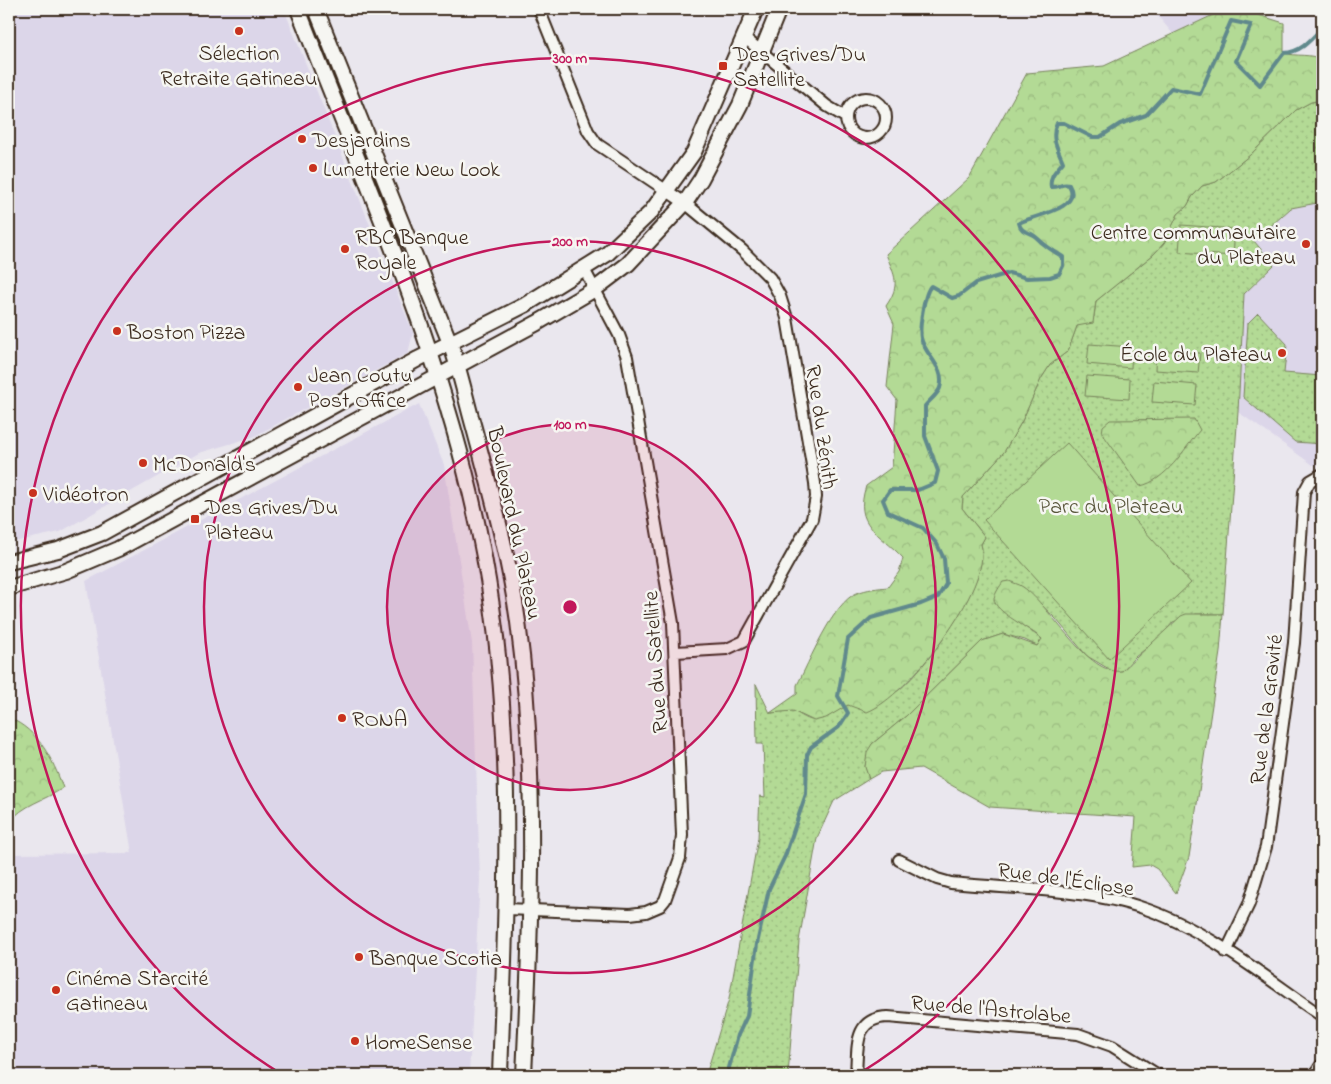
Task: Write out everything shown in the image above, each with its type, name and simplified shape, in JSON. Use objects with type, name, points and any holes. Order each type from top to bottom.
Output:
[{"type":"main road","name":"Boulevard du Plateau","points":[[298,9],[432,353],[478,528],[496,631],[502,684],[507,805],[506,909],[500,1075]]},
{"type":"main road","name":"Boulevard du Plateau","points":[[316,9],[404,222],[450,344],[500,526],[518,622],[528,750],[531,910],[524,1075]]},
{"type":"main road","points":[[9,562],[58,550],[102,533],[432,353],[537,298],[584,269],[623,240],[668,190],[694,152],[756,9]]},
{"type":"main road","points":[[9,588],[66,571],[118,549],[595,289],[643,250],[685,203],[719,148],[762,54],[779,9]]},
{"type":"main road","points":[[1317,1075],[1322,1067]]},
{"type":"street","name":"Rue du Zénith","points":[[539,9],[588,131],[597,144],[685,203],[742,250],[770,278],[780,296],[797,373],[816,497],[815,509],[807,528],[744,641],[727,649],[676,652]]},
{"type":"street","points":[[744,38],[827,106],[845,118],[849,130],[859,137],[866,138],[878,134],[882,130],[886,117],[881,105],[876,100],[862,98],[850,105],[845,118]]},
{"type":"street","name":"Rue du Satellite","points":[[506,909],[630,914],[653,910],[665,900],[680,858],[682,845],[676,652],[671,606],[627,358],[619,334],[584,269]]},
{"type":"street","name":"Rue de la Gravité","points":[[1226,952],[1249,904],[1266,847],[1294,643],[1304,492],[1313,477],[1322,474]]},
{"type":"street","name":"Rue de l'Éclipse","points":[[899,860],[937,879],[951,883],[1091,896],[1130,903],[1180,924],[1226,952],[1322,1016]]},
{"type":"street","name":"Rue de l'Astrolabe","points":[[856,1075],[861,1030],[872,1019],[888,1017],[1078,1034],[1112,1046],[1158,1075]]},
{"type":"shaded area","points":[[9,9],[284,9],[413,333],[408,353],[253,437],[199,453],[60,532],[9,543]]},
{"type":"shaded area","points":[[1152,9],[1226,9],[1173,34]]},
{"type":"shaded area","name":"École du Plateau","points":[[1322,202],[1322,465],[1313,465],[1238,412],[1244,294],[1273,265],[1253,241],[1291,208]]},
{"type":"shaded area","points":[[419,404],[444,465],[472,643],[480,880],[469,1075],[9,1075],[9,854],[132,853],[86,581]]},
{"type":"green space","points":[[1226,9],[1245,9],[1284,23],[1284,53],[1314,57],[1322,60],[1322,100],[1311,102],[1296,110],[1250,155],[1216,182],[1202,186],[1187,206],[1178,214],[1164,243],[1154,254],[1096,301],[1093,323],[1077,326],[1068,351],[1050,365],[1041,379],[1022,421],[1004,452],[963,497],[962,508],[985,537],[981,544],[981,563],[974,586],[961,612],[924,664],[884,702],[867,712],[848,705],[826,718],[814,721],[793,711],[770,713],[797,694],[797,685],[822,634],[839,608],[857,593],[888,587],[899,572],[903,558],[871,527],[866,520],[863,510],[866,486],[892,467],[897,400],[887,387],[894,324],[886,306],[894,292],[895,280],[886,254],[969,178],[1027,73],[1104,66]]},
{"type":"green space","name":"Parc du Plateau","points":[[1322,100],[1322,202],[1291,208],[1254,241],[1274,265],[1244,294],[1238,412],[1223,614],[1196,614],[1173,622],[1161,637],[1135,657],[1122,671],[1114,672],[1087,656],[1056,619],[1023,587],[1018,622],[1042,639],[1037,646],[1025,640],[1003,634],[982,641],[906,716],[872,744],[865,766],[869,779],[834,801],[817,838],[799,941],[788,1075],[706,1075],[729,999],[758,838],[760,796],[765,797],[763,744],[757,744],[756,684],[770,713],[793,711],[808,719],[817,720],[853,703],[894,693],[911,679],[925,663],[954,622],[967,600],[976,579],[981,560],[981,544],[985,537],[962,508],[963,497],[1004,452],[1022,421],[1041,379],[1050,365],[1068,351],[1077,326],[1094,317],[1096,301],[1154,254],[1164,243],[1178,214],[1187,206],[1202,186],[1216,182],[1250,155],[1296,110],[1311,102]]},
{"type":"green space","points":[[1181,225],[1235,229],[1233,256],[1179,252]]},
{"type":"green space","points":[[1258,313],[1287,344],[1284,373],[1322,376],[1322,444],[1295,442],[1243,397],[1248,323]]},
{"type":"green space","points":[[1089,344],[1132,347],[1131,368],[1087,364]]},
{"type":"green space","points":[[1156,350],[1200,353],[1198,373],[1155,370]]},
{"type":"green space","points":[[1087,376],[1130,379],[1129,399],[1085,396]]},
{"type":"green space","points":[[1154,381],[1197,385],[1195,405],[1152,402]]},
{"type":"green space","points":[[1194,419],[1200,430],[1181,455],[1158,478],[1140,486],[1102,433],[1103,426],[1110,420]]},
{"type":"green space","points":[[1067,443],[1191,583],[1109,659],[984,520]]},
{"type":"green space","points":[[1009,581],[1021,586],[1034,596],[1083,652],[1096,663],[1109,670],[1122,671],[1181,616],[1186,614],[1223,614],[1220,652],[1189,857],[1176,893],[1157,869],[1150,865],[1132,867],[1136,817],[990,807],[921,768],[881,772],[869,779],[865,767],[867,752],[872,744],[906,716],[982,641],[1003,634],[1037,646],[1042,639],[1007,615],[996,604],[995,594],[1003,582]]},
{"type":"green space","points":[[9,718],[28,730],[43,747],[63,788],[27,807],[9,823]]},
{"type":"waterway","points":[[727,1075],[738,1035],[747,1016],[757,944],[769,889],[785,856],[806,794],[807,755],[811,747],[839,727],[848,713],[838,696],[848,639],[871,618],[921,604],[938,597],[946,584],[944,559],[937,544],[923,528],[888,512],[883,500],[890,490],[918,490],[935,483],[938,471],[925,436],[925,406],[939,390],[941,381],[938,368],[926,350],[921,338],[923,311],[928,290],[931,286],[952,298],[959,296],[976,283],[1009,273],[1027,278],[1050,277],[1059,274],[1063,266],[1063,257],[1035,236],[1024,231],[1019,223],[1054,211],[1063,206],[1072,194],[1069,185],[1051,187],[1052,176],[1063,162],[1054,134],[1057,123],[1064,123],[1092,137],[1100,137],[1120,124],[1146,115],[1171,88],[1200,94],[1231,21],[1251,25],[1236,61],[1260,85],[1284,53],[1300,48],[1320,30]]},
{"type":"place","name":"Sélection Retraite Gatineau","points":[[239,31]]},
{"type":"place","name":"Des Grives/Du Satellite","points":[[723,66]]},
{"type":"place","name":"Desjardins","points":[[302,139]]},
{"type":"place","name":"Lunetterie New Look","points":[[313,168]]},
{"type":"place","name":"Centre communautaire du Plateau","points":[[1306,244]]},
{"type":"place","name":"RBC Banque Royale","points":[[345,249]]},
{"type":"place","name":"Boston Pizza","points":[[117,331]]},
{"type":"place","name":"École du Plateau","points":[[1282,353]]},
{"type":"place","name":"Jean Coutu Post Office","points":[[298,387]]},
{"type":"place","name":"McDonald's","points":[[143,463]]},
{"type":"place","name":"Vidéotron","points":[[33,493]]},
{"type":"place","name":"Des Grives/Du Plateau","points":[[195,519]]},
{"type":"place","name":"RONA","points":[[342,718]]},
{"type":"place","name":"Banque Scotia","points":[[359,957]]},
{"type":"place","name":"Cinéma Starcité Gatineau","points":[[56,990]]},
{"type":"place","name":"HomeSense","points":[[355,1041]]}]
